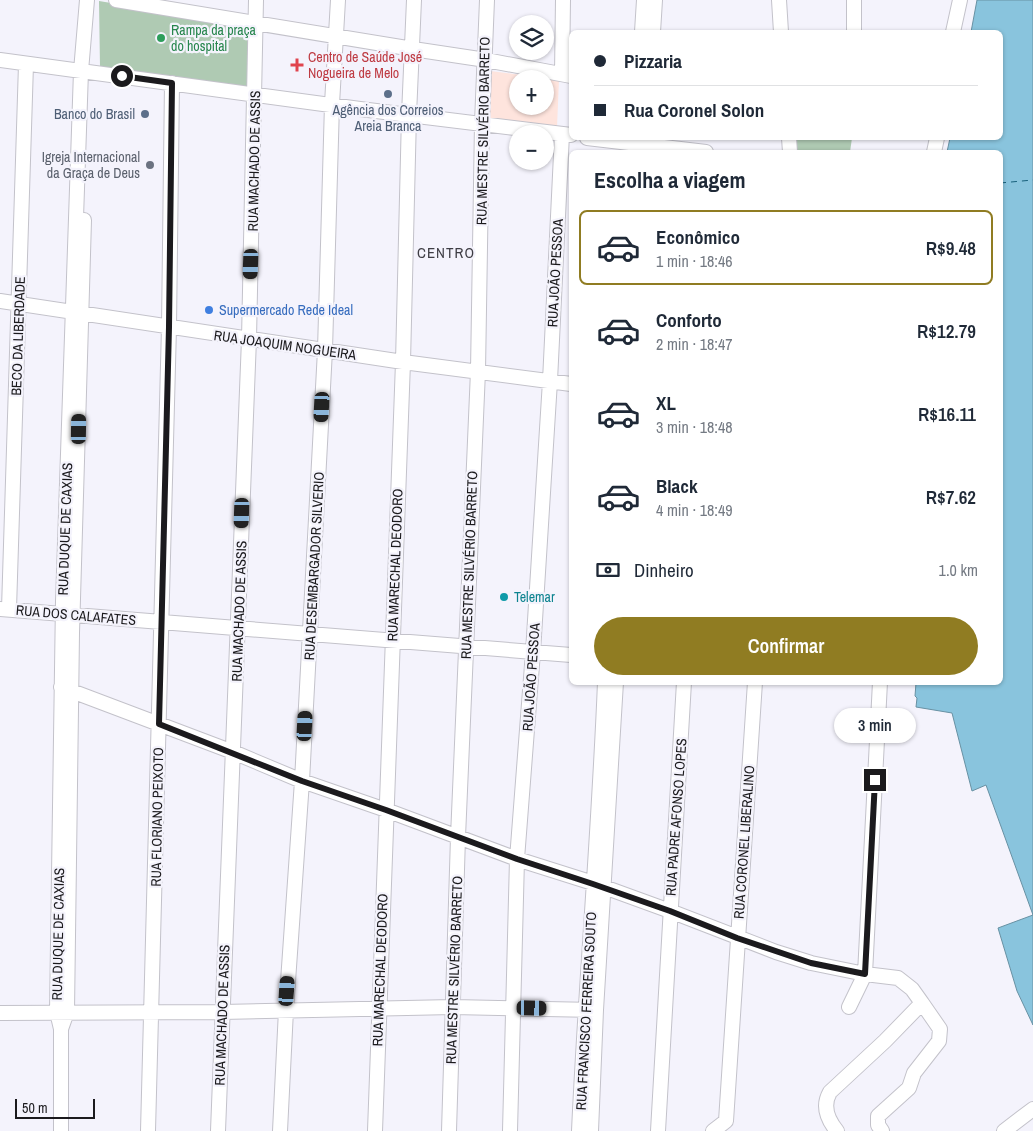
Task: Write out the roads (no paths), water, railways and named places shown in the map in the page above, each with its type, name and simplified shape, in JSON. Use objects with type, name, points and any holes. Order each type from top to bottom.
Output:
[{"type":"street","name":"RUA DUQUE DE CAXIAS","points":[[61,1131],[66,689],[84,71],[88,0]]},
{"type":"street","points":[[116,0],[181,5],[256,23],[486,60],[566,75],[563,0]]},
{"type":"street","name":"RUA MACHADO DE ASSIS","points":[[218,1131],[249,339],[256,0]]},
{"type":"street","name":"RUA DESEMBARGADOR SILVERIO","points":[[280,1131],[286,1010],[302,781],[325,350],[332,104],[338,0]]},
{"type":"street","name":"RUA MARECHAL DEODORO","points":[[375,1131],[414,0]]},
{"type":"street","name":"RUA MESTRE SILVÉRIO BARRETO","points":[[449,1131],[458,837],[478,371],[482,123],[487,0]]},
{"type":"street","points":[[779,0],[781,30]]},
{"type":"street","points":[[854,0],[854,30]]},
{"type":"street","points":[[954,30],[960,0]]},
{"type":"street","points":[[643,30],[649,6]]},
{"type":"street","points":[[649,6],[653,30]]},
{"type":"street","points":[[0,60],[566,135]]},
{"type":"street","name":"BECO DA LIBERDADE","points":[[5,609],[19,304],[26,64]]},
{"type":"street","name":"RUA FLORIANO PEIXOTO","points":[[148,1131],[169,327],[172,83]]},
{"type":"street","name":"RUA JOÃO PESSOA","points":[[510,1131],[517,859],[534,652],[566,135]]},
{"type":"street","points":[[596,140],[637,149],[669,150]]},
{"type":"street","name":"RUA JOAQUIM NOGUEIRA","points":[[0,301],[403,362],[569,384]]},
{"type":"street","name":"RUA DOS CALAFATES","points":[[5,609],[466,648],[569,655]]},
{"type":"street","name":"RUA FRANCISCO FERREIRA SOUTO","points":[[605,685],[608,735]]},
{"type":"street","name":"RUA FRANCISCO FERREIRA SOUTO","points":[[579,1131],[590,1010],[608,735],[616,685]]},
{"type":"street","name":"RUA PADRE AFONSO LOPES","points":[[658,1131],[684,685]]},
{"type":"street","name":"RUA CORONEL LIBERALINO","points":[[713,1131],[726,1121],[754,685]]},
{"type":"street","points":[[849,1006],[865,974],[880,685]]},
{"type":"street","points":[[66,689],[233,752],[302,781],[517,859],[670,911],[737,938],[811,963],[865,974],[898,978],[912,989],[940,1029],[939,1041],[914,1073],[909,1088],[878,1116],[878,1126],[882,1131]]},
{"type":"street","points":[[837,1131],[831,1123],[825,1105],[830,1092],[885,1041],[922,1003]]},
{"type":"street","points":[[0,1013],[222,1012],[379,1008],[590,1010]]},
{"type":"street","name":"RUA FRANCISCO FERREIRA SOUTO","points":[[590,1010],[591,1131]]},
{"type":"street","points":[[1004,1131],[1033,1109]]},
{"type":"water","points":[[977,0],[1033,0],[1033,915],[986,785],[972,791],[952,713],[916,707],[917,698],[915,696],[916,685],[1003,685],[1003,150],[947,150],[950,140],[1003,140],[1003,30],[971,30]]},
{"type":"water","points":[[1033,915],[1033,1025],[1017,991],[998,928]]},
{"type":"place","name":"Rampa da praça do hospital","points":[[161,38]]},
{"type":"place","name":"Centro de Saúde José Nogueira de Melo","points":[[297,65]]},
{"type":"place","name":"Agência dos Correios Areia Branca","points":[[388,94]]},
{"type":"place","name":"Banco do Brasil","points":[[145,114]]},
{"type":"place","name":"Igreja Internacional da Graça de Deus","points":[[150,165]]},
{"type":"place","name":"Supermercado Rede Ideal","points":[[209,310]]},
{"type":"place","name":"Telemar","points":[[504,597]]},
{"type":"district","name":"CENTRO","points":[[446,252]]}]
